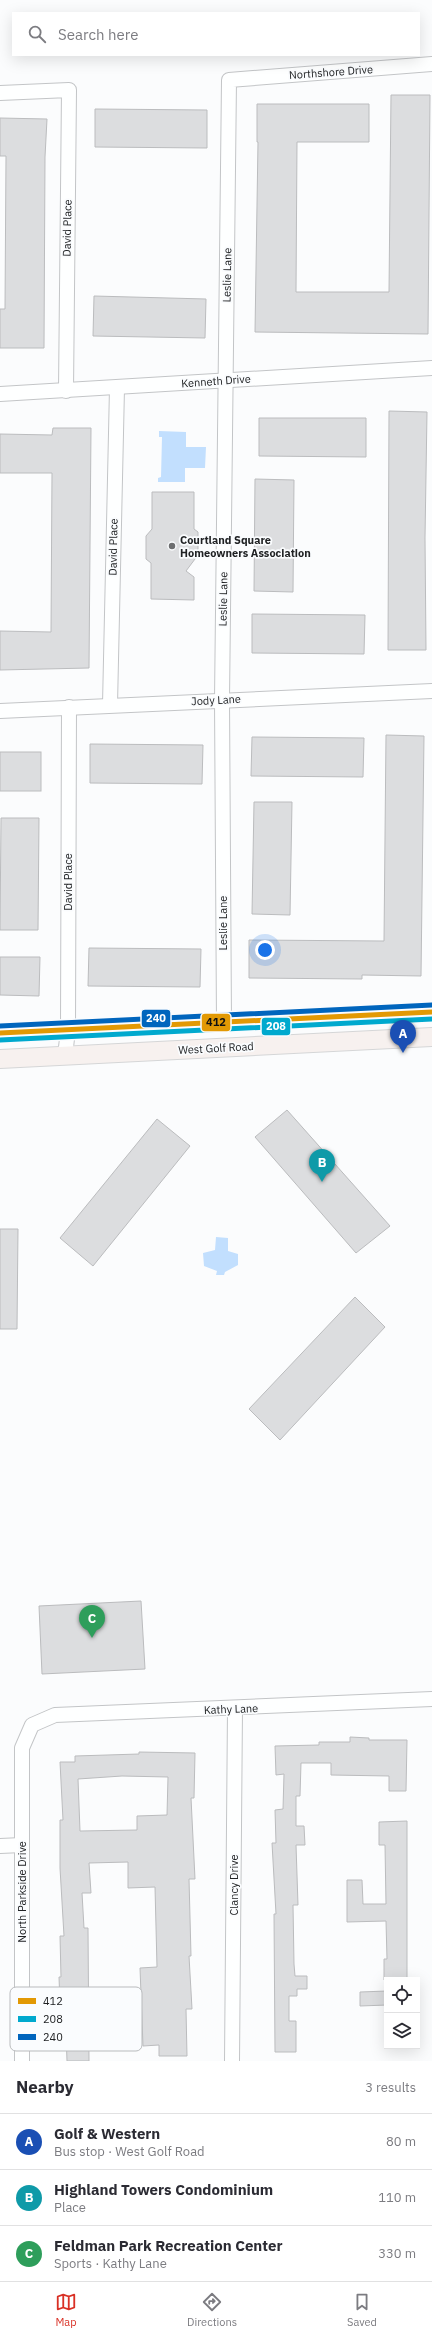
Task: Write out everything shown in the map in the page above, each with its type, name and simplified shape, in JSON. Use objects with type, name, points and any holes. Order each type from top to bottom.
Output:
[{"type":"main road","points":[[0,1033],[432,1012]]},
{"type":"main road","name":"West Golf Road","points":[[0,1058],[432,1037]]},
{"type":"street","name":"Northshore Drive","points":[[229,80],[432,64]]},
{"type":"street","name":"Leslie Lane","points":[[224,1022],[222,700],[229,80]]},
{"type":"street","name":"David Place","points":[[0,93],[69,90],[66,390]]},
{"type":"street","name":"Kenneth Drive","points":[[0,394],[432,368]]},
{"type":"street","name":"David Place","points":[[110,706],[117,388]]},
{"type":"street","name":"Jody Lane","points":[[0,711],[432,691]]},
{"type":"street","name":"David Place","points":[[65,1056],[68,1030],[69,707]]},
{"type":"street","name":"Kathy Lane","points":[[32,1724],[55,1715],[432,1699]]},
{"type":"street","name":"Clancy Drive","points":[[232,2061],[235,1708]]},
{"type":"street","name":"North Parkside Drive","points":[[22,1987],[22,1748],[32,1724]]},
{"type":"street","points":[[0,1846],[22,1845]]},
{"type":"water","points":[[159,431],[186,432],[186,447],[206,447],[205,468],[185,468],[185,482],[158,482],[158,478],[161,477],[162,437],[159,437]]},
{"type":"water","points":[[216,1237],[228,1238],[228,1251],[238,1254],[238,1265],[225,1272],[224,1275],[216,1275],[217,1271],[204,1266],[203,1253],[215,1250]]},
{"type":"building","points":[[391,95],[430,95],[428,334],[255,332],[258,142],[257,104],[369,104],[369,142],[297,142],[296,292],[389,292]]},
{"type":"building","points":[[95,109],[207,110],[207,148],[95,147]]},
{"type":"building","points":[[0,118],[47,119],[45,157],[44,348],[0,348],[0,309],[5,309],[6,156],[0,156]]},
{"type":"building","points":[[94,296],[206,299],[205,338],[93,336]]},
{"type":"building","points":[[389,411],[427,412],[425,538],[426,650],[388,650]]},
{"type":"building","points":[[259,418],[366,418],[366,457],[259,456]]},
{"type":"building","points":[[53,428],[91,428],[89,668],[0,670],[0,631],[51,632],[52,473],[0,473],[0,434],[52,435]]},
{"type":"building","points":[[255,479],[294,480],[293,592],[254,591]]},
{"type":"building","name":"Courtland Square Homeowners Association","points":[[152,492],[194,492],[194,529],[198,532],[198,555],[186,571],[194,577],[194,600],[151,599],[151,563],[146,559],[146,536],[152,529]]},
{"type":"building","points":[[252,614],[365,615],[364,654],[252,653]]},
{"type":"building","points":[[386,735],[424,736],[421,976],[362,975],[362,979],[249,978],[249,940],[384,941]]},
{"type":"building","points":[[252,737],[364,738],[363,777],[251,776]]},
{"type":"building","points":[[90,744],[203,745],[202,784],[90,783]]},
{"type":"building","points":[[0,752],[41,752],[41,791],[0,791]]},
{"type":"building","points":[[254,802],[292,802],[290,915],[252,914]]},
{"type":"building","points":[[1,818],[39,818],[38,930],[0,930]]},
{"type":"building","points":[[89,948],[201,949],[200,987],[88,986]]},
{"type":"building","points":[[0,957],[40,957],[39,996],[0,995]]},
{"type":"building","points":[[287,1110],[390,1226],[356,1253],[255,1137]]},
{"type":"building","points":[[157,1119],[190,1146],[93,1266],[60,1238]]},
{"type":"building","points":[[0,1229],[18,1229],[17,1329],[0,1329]]},
{"type":"building","points":[[355,1297],[385,1327],[280,1440],[249,1409]]},
{"type":"building","points":[[141,1601],[145,1669],[42,1674],[39,1606]]},
{"type":"building","points":[[350,1737],[369,1738],[369,1740],[407,1740],[406,1791],[389,1791],[389,1776],[331,1775],[331,1763],[301,1763],[300,1796],[296,1796],[296,1826],[304,1826],[305,1845],[296,1845],[298,1905],[293,1905],[294,1964],[295,1976],[307,1976],[307,1989],[297,1989],[297,1996],[289,1996],[289,2021],[296,2021],[296,2052],[275,2052],[274,1914],[276,1914],[272,1843],[276,1843],[275,1810],[283,1809],[284,1774],[276,1775],[275,1746],[319,1745],[319,1742],[350,1742]]},
{"type":"building","points":[[139,1752],[195,1753],[194,1798],[191,1798],[195,1879],[189,1879],[191,1956],[189,1956],[192,2009],[186,2009],[187,2056],[159,2056],[159,2045],[143,2046],[142,1987],[141,1987],[140,1968],[157,1967],[155,1887],[128,1888],[128,1862],[89,1863],[91,1893],[82,1893],[84,1928],[88,1928],[88,1987],[59,1987],[59,1977],[61,1977],[60,1936],[64,1936],[60,1868],[60,1820],[63,1820],[60,1762],[75,1762],[75,1756],[139,1754]],"holes":[[[122,1776],[168,1777],[167,1815],[137,1816],[137,1830],[80,1831],[78,1779]]]},
{"type":"building","points":[[407,1821],[407,1977],[384,1977],[384,1959],[387,1959],[386,1921],[347,1922],[347,1880],[362,1880],[363,1904],[386,1904],[385,1845],[379,1845],[379,1822]]},
{"type":"building","points":[[384,1991],[384,2005],[360,2006],[360,1992]]},
{"type":"building","points":[[67,2051],[89,2051],[89,2061],[67,2061]]},
{"type":"transit line","name":"240","points":[[0,1026],[432,1005]]},
{"type":"transit line","name":"412","points":[[0,1033],[432,1012]]},
{"type":"transit line","name":"208","points":[[0,1040],[432,1019]]},
{"type":"place","name":"Courtland Square Homeowners Association","points":[[172,546]]},
{"type":"place","name":"Golf & Western","points":[[403,1053]]},
{"type":"place","name":"Highland Towers Condominium","points":[[322,1182]]},
{"type":"place","name":"Feldman Park Recreation Center","points":[[92,1638]]}]
